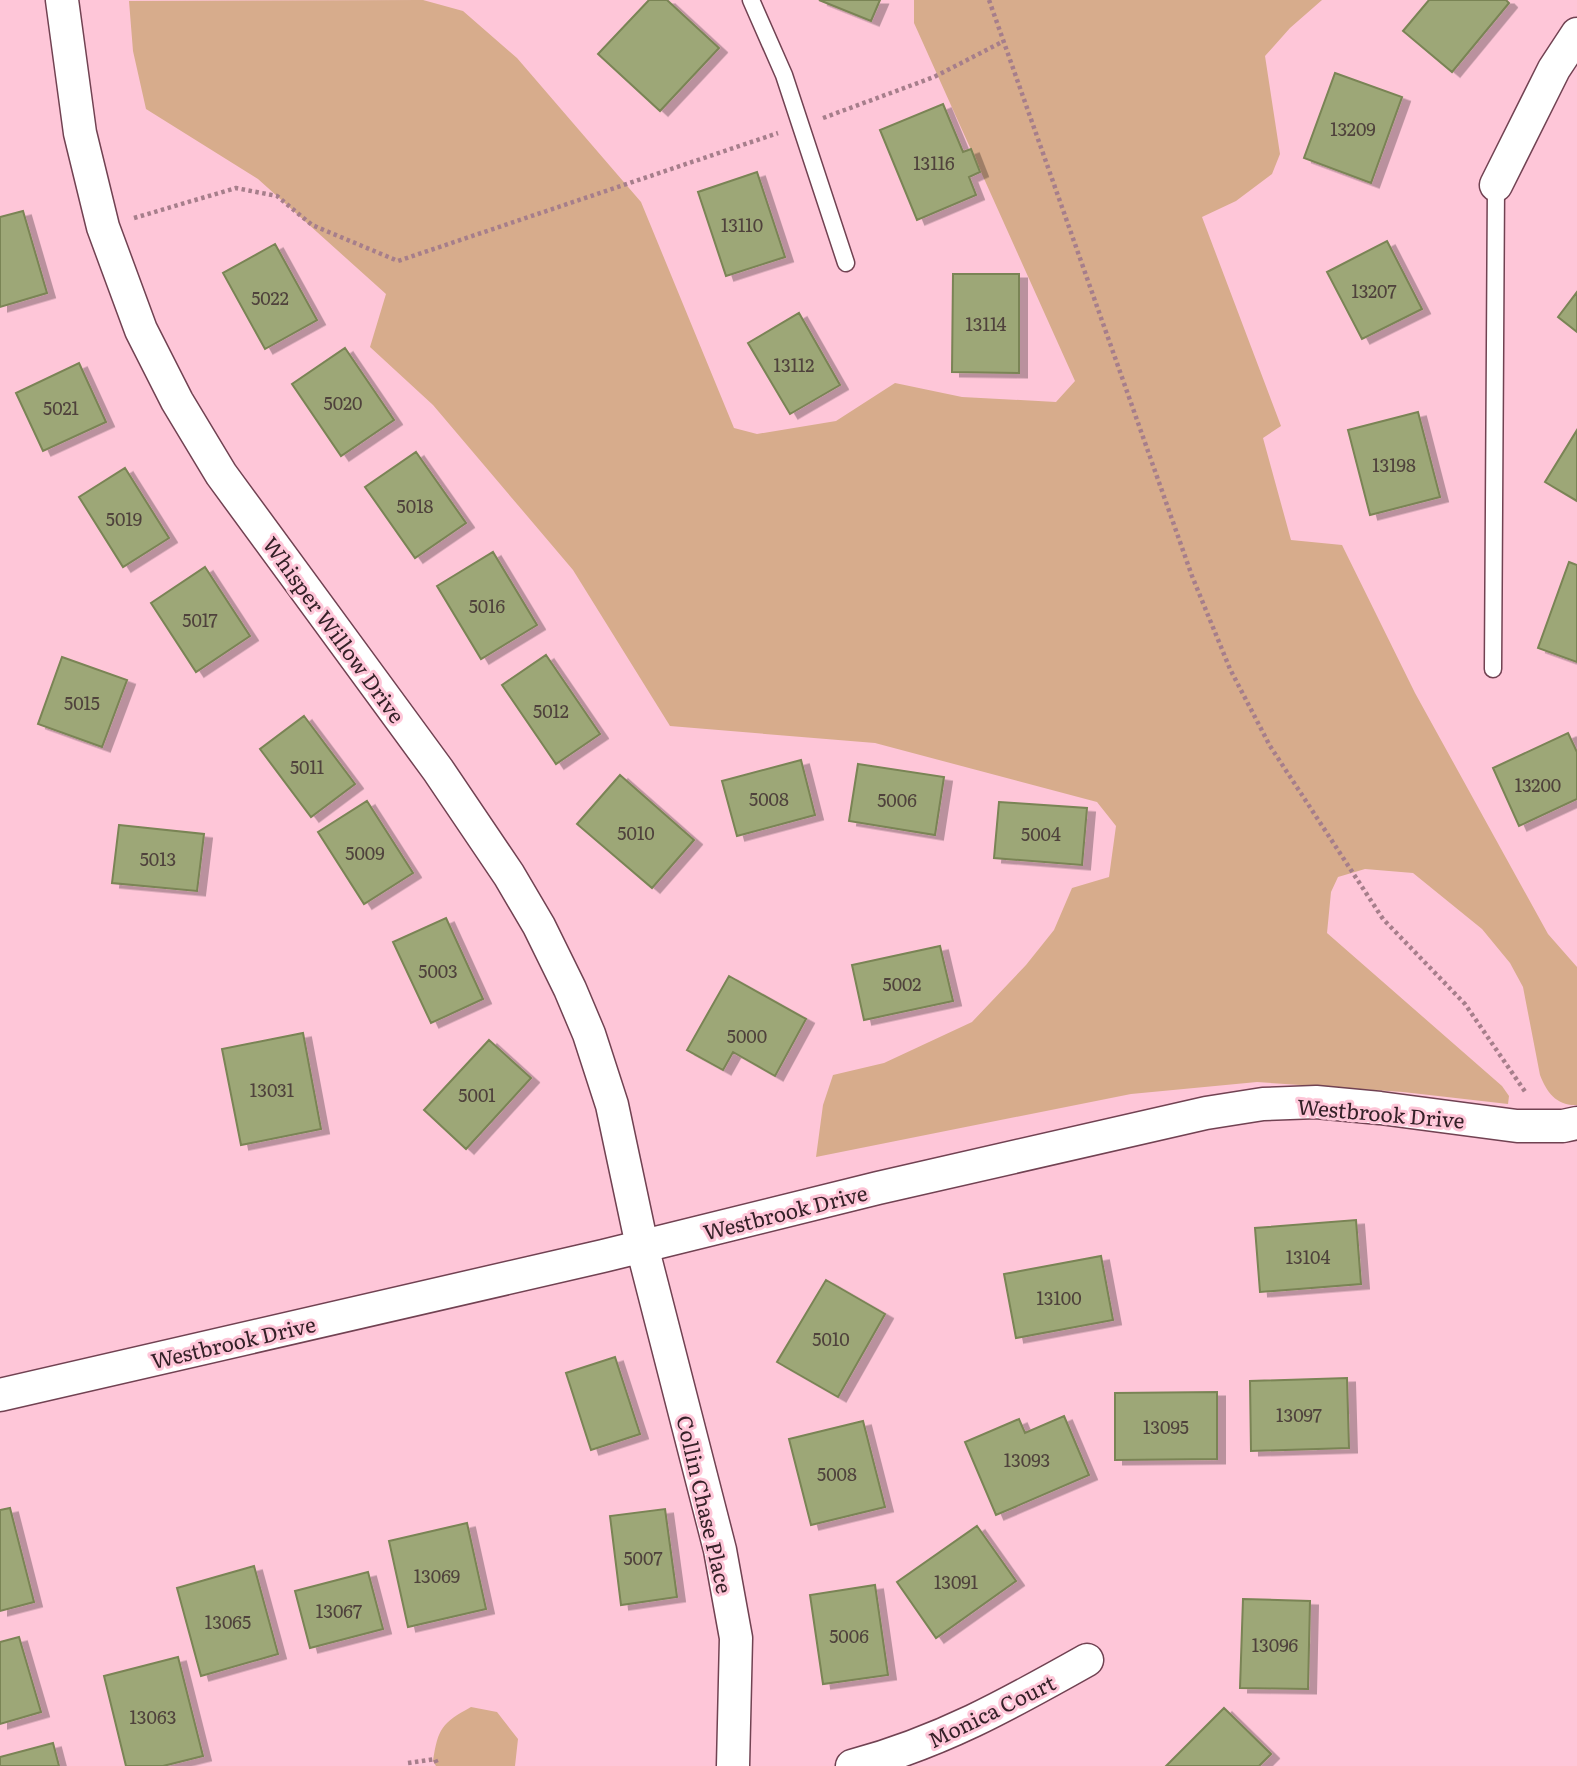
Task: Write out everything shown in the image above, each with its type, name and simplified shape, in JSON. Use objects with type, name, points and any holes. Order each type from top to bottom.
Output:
[{"type":"street","name":"Whisper Willow Drive","points":[[62,0],[80,133],[103,228],[141,330],[177,401],[221,474],[438,769],[509,875],[539,926],[589,1034],[612,1105],[642,1246]]},
{"type":"street","points":[[1496,185],[1553,69],[1577,34]]},
{"type":"street","name":"Westbrook Drive","points":[[0,1395],[1206,1113],[1262,1104],[1316,1102],[1517,1126],[1570,1124]]},
{"type":"street","name":"Collin Chase Place","points":[[642,1246],[720,1550],[736,1638],[733,1766]]},
{"type":"street","name":"Monica Court","points":[[852,1766],[944,1736],[995,1712],[1087,1660]]},
{"type":"lane","points":[[751,0],[784,75],[846,263]]},
{"type":"lane","points":[[1493,669],[1496,185]]},
{"type":"path","points":[[989,0],[1192,576],[1230,669],[1270,746],[1383,919],[1465,1004],[1532,1101],[1570,1124]]},
{"type":"path","points":[[103,228],[236,188],[277,196],[313,225],[398,261],[801,125],[934,77],[1002,42]]},
{"type":"path","points":[[408,1763],[435,1759],[438,1766]]},
{"type":"shaded area","points":[[423,0],[463,11],[517,58],[641,202],[734,428],[757,434],[836,421],[895,383],[962,397],[1056,402],[1075,381],[914,23],[914,0],[1322,0],[1290,28],[1265,56],[1280,154],[1272,174],[1236,201],[1202,217],[1281,426],[1263,438],[1291,540],[1342,545],[1415,693],[1548,934],[1577,967],[1577,1105],[1558,1101],[1546,1087],[1540,1075],[1523,987],[1510,963],[1482,929],[1413,873],[1365,869],[1338,877],[1331,892],[1327,933],[1502,1086],[1509,1096],[1508,1104],[1403,1092],[1257,1082],[1131,1094],[816,1157],[823,1105],[833,1075],[884,1063],[972,1022],[1026,965],[1054,930],[1072,888],[1109,877],[1116,826],[1097,802],[875,743],[670,726],[573,570],[433,405],[370,347],[386,294],[258,179],[146,109],[133,51],[129,1]]},
{"type":"shaded area","points":[[471,1707],[497,1712],[518,1739],[515,1766],[436,1766],[433,1761],[435,1750],[443,1728]]},
{"type":"building","points":[[649,0],[667,0],[719,48],[660,111],[598,54]]},
{"type":"building","points":[[819,0],[880,0],[871,21]]},
{"type":"building","points":[[1429,0],[1506,0],[1509,3],[1452,72],[1403,31]]},
{"type":"building","points":[[1335,73],[1402,97],[1371,183],[1304,158]]},
{"type":"building","points":[[943,104],[963,152],[971,149],[980,172],[969,177],[976,195],[917,220],[880,130]]},
{"type":"building","points":[[757,172],[785,257],[726,276],[698,192]]},
{"type":"building","points":[[23,211],[47,293],[0,307],[0,217]]},
{"type":"building","points":[[1387,241],[1422,309],[1362,339],[1327,272]]},
{"type":"building","points":[[275,244],[317,320],[265,349],[223,273]]},
{"type":"building","points":[[953,274],[1019,274],[1019,373],[952,372]]},
{"type":"building","points":[[1577,292],[1577,332],[1558,317]]},
{"type":"building","points":[[799,313],[840,385],[790,414],[748,343]]},
{"type":"building","points":[[345,348],[394,420],[341,456],[292,384]]},
{"type":"building","points":[[79,363],[106,422],[43,451],[16,393]]},
{"type":"building","points":[[1418,412],[1440,497],[1370,515],[1348,430]]},
{"type":"building","points":[[1577,430],[1577,501],[1545,482]]},
{"type":"building","points":[[416,452],[466,523],[415,558],[365,487]]},
{"type":"building","points":[[125,468],[169,538],[123,567],[79,497]]},
{"type":"building","points":[[493,552],[537,625],[481,659],[437,586]]},
{"type":"building","points":[[1569,562],[1577,565],[1577,662],[1538,648]]},
{"type":"building","points":[[205,567],[250,636],[196,672],[151,603]]},
{"type":"building","points":[[546,655],[600,734],[556,764],[502,685]]},
{"type":"building","points":[[62,657],[127,680],[102,747],[38,724]]},
{"type":"building","points":[[304,716],[355,784],[311,817],[260,749]]},
{"type":"building","points":[[1568,733],[1577,752],[1577,799],[1519,826],[1493,768]]},
{"type":"building","points":[[801,760],[815,815],[737,836],[722,781]]},
{"type":"building","points":[[858,764],[944,777],[935,835],[849,821]]},
{"type":"building","points":[[620,775],[694,840],[652,888],[577,824]]},
{"type":"building","points":[[367,801],[413,873],[364,904],[318,832]]},
{"type":"building","points":[[999,802],[1087,808],[1082,865],[994,858]]},
{"type":"building","points":[[119,825],[204,834],[197,891],[112,883]]},
{"type":"building","points":[[446,918],[483,999],[431,1023],[393,942]]},
{"type":"building","points":[[940,946],[953,1001],[864,1020],[852,965]]},
{"type":"building","points":[[729,976],[806,1019],[775,1076],[733,1052],[723,1070],[687,1050]]},
{"type":"building","points":[[303,1033],[321,1129],[241,1145],[222,1049]]},
{"type":"building","points":[[489,1040],[531,1078],[466,1149],[424,1110]]},
{"type":"building","points":[[1356,1220],[1361,1284],[1260,1292],[1255,1228]]},
{"type":"building","points":[[1101,1256],[1113,1320],[1016,1338],[1004,1274]]},
{"type":"building","points":[[826,1280],[885,1314],[838,1397],[777,1362]]},
{"type":"building","points":[[615,1357],[640,1434],[591,1450],[566,1373]]},
{"type":"building","points":[[1347,1378],[1349,1448],[1251,1451],[1250,1381]]},
{"type":"building","points":[[1217,1392],[1217,1459],[1115,1460],[1115,1393]]},
{"type":"building","points":[[1064,1416],[1089,1475],[996,1515],[965,1442],[1019,1419],[1025,1433]]},
{"type":"building","points":[[863,1421],[885,1507],[811,1525],[789,1439]]},
{"type":"building","points":[[10,1508],[34,1602],[0,1611],[0,1510]]},
{"type":"building","points":[[665,1509],[677,1597],[621,1605],[610,1516]]},
{"type":"building","points":[[467,1523],[486,1609],[408,1627],[389,1541]]},
{"type":"building","points":[[977,1526],[1016,1581],[936,1638],[897,1582]]},
{"type":"building","points":[[254,1566],[278,1654],[201,1676],[177,1588]]},
{"type":"building","points":[[368,1572],[383,1629],[310,1648],[295,1591]]},
{"type":"building","points":[[875,1585],[888,1675],[823,1684],[810,1595]]},
{"type":"building","points":[[1243,1599],[1310,1601],[1308,1689],[1240,1688]]},
{"type":"building","points":[[19,1637],[41,1712],[0,1724],[0,1642]]},
{"type":"building","points":[[178,1657],[203,1756],[163,1766],[126,1766],[104,1676]]},
{"type":"building","points":[[1224,1708],[1271,1754],[1259,1766],[1166,1766]]},
{"type":"building","points":[[53,1743],[59,1766],[0,1766],[0,1757]]}]
